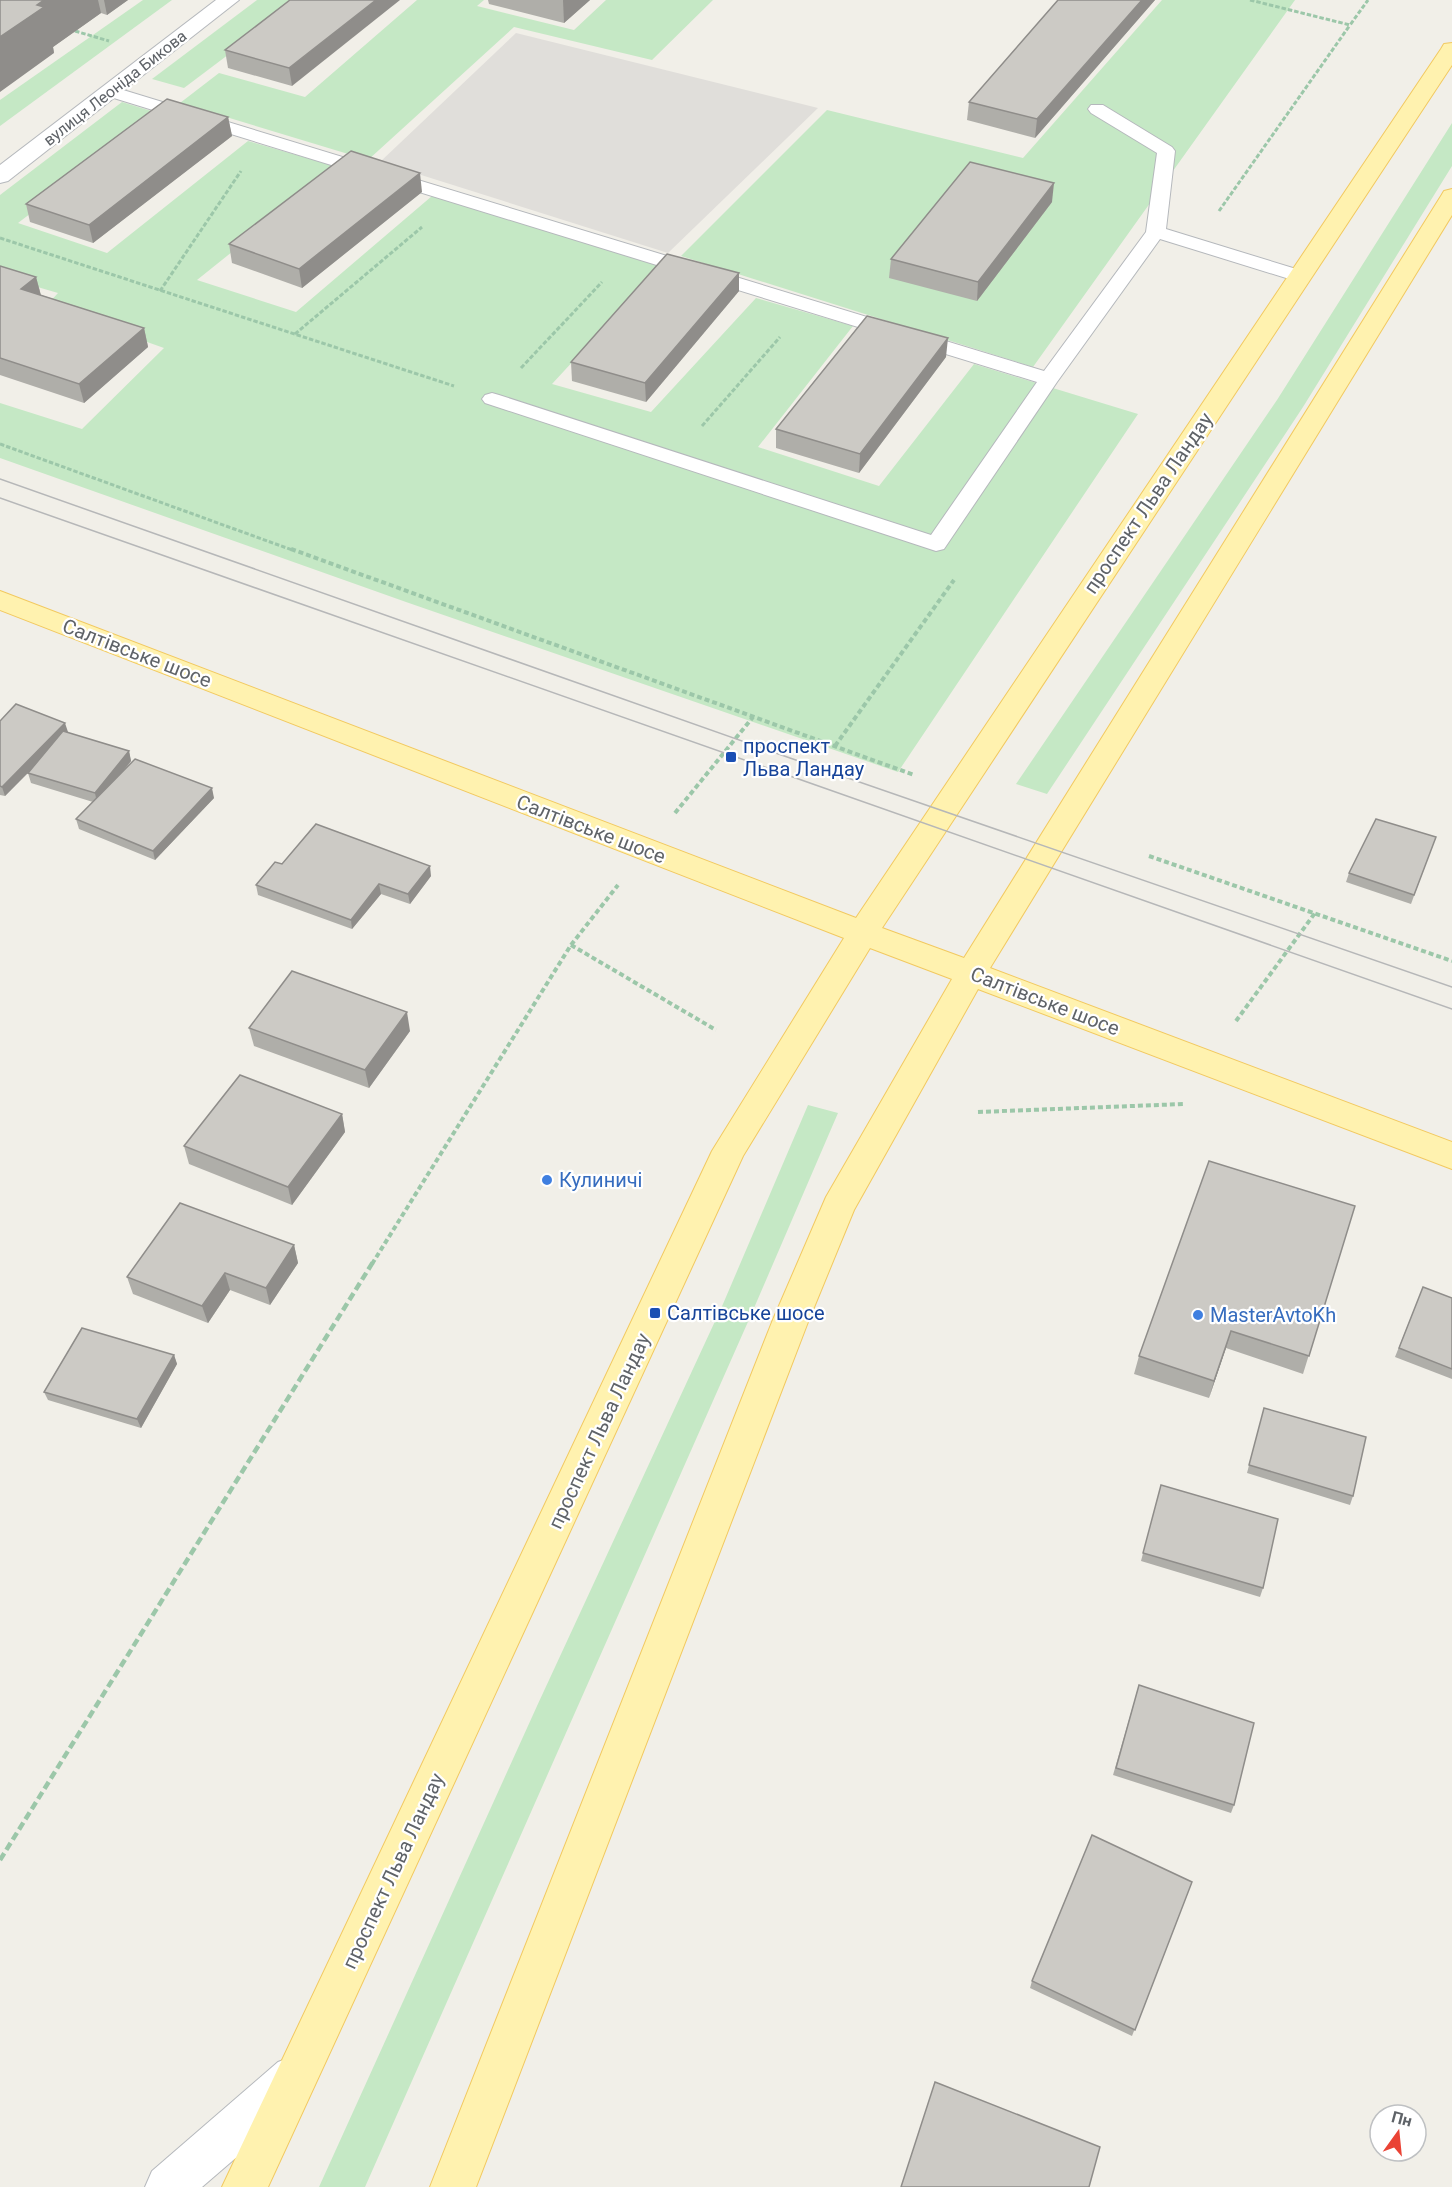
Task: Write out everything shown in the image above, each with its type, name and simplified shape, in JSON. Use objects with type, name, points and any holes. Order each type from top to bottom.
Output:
[{"type":"main road","name":"проспект Льва Ландау","points":[[245,2187],[729,1151],[863,932],[1452,49]]},
{"type":"main road","points":[[453,2187],[790,1322],[838,1207],[971,973],[1450,203]]},
{"type":"main road","name":"Салтівське шосе","points":[[0,600],[645,850],[1452,1156]]},
{"type":"street","name":"вулиця Леоніда Бикова","points":[[0,176],[230,0]]},
{"type":"street","points":[[168,2187],[297,2076]]},
{"type":"lane","points":[[110,91],[1049,378]]},
{"type":"lane","points":[[492,399],[936,544],[1049,378],[1156,232],[1166,151],[1096,109]]},
{"type":"lane","points":[[1156,232],[1299,276]]},
{"type":"path","points":[[1250,0],[1350,25],[1368,0]]},
{"type":"path","points":[[160,291],[264,138]]},
{"type":"path","points":[[295,334],[457,197]]},
{"type":"path","points":[[0,238],[492,399],[632,251]]},
{"type":"path","points":[[674,458],[808,305]]},
{"type":"path","points":[[0,444],[921,777]]},
{"type":"path","points":[[675,813],[753,717]]},
{"type":"path","points":[[1149,856],[1452,961]]},
{"type":"path","points":[[0,1860],[572,945],[620,882]]},
{"type":"path","points":[[1236,1021],[1315,913]]},
{"type":"path","points":[[572,945],[716,1030]]},
{"type":"path","points":[[978,1112],[1186,1104]]},
{"type":"shaded area","points":[[516,33],[818,108],[668,253],[380,162]]},
{"type":"green space","points":[[143,0],[172,0],[0,126],[0,100]]},
{"type":"green space","points":[[257,0],[301,0],[184,88],[152,79]]},
{"type":"green space","points":[[417,0],[484,0],[477,6],[574,30],[606,0],[713,0],[652,60],[514,27],[368,160],[180,103],[219,73],[305,97]]},
{"type":"green space","points":[[1162,0],[1295,0],[1033,367],[681,256],[827,110],[1023,158]]},
{"type":"green space","points":[[122,102],[161,114],[18,223],[107,253],[248,141],[338,167],[197,280],[296,312],[432,196],[661,266],[552,384],[651,412],[756,298],[853,326],[758,447],[879,486],[974,364],[1138,414],[898,772],[406,602],[0,458],[0,403],[82,429],[164,348],[46,306],[58,293],[0,276],[0,195]]},
{"type":"green space","points":[[1452,123],[1452,166],[1303,407],[1047,794],[1016,784],[1277,400]]},
{"type":"green space","points":[[808,1105],[838,1113],[365,2187],[319,2187],[537,1706],[723,1304]]},
{"type":"building","points":[[0,0],[44,0],[37,5],[44,7],[0,37]]},
{"type":"building","points":[[290,0],[376,0],[289,68],[225,50]]},
{"type":"building","points":[[1058,0],[1142,0],[1037,119],[969,102]]},
{"type":"building","points":[[167,99],[228,117],[89,225],[26,204]]},
{"type":"building","points":[[351,151],[420,173],[299,269],[229,244]]},
{"type":"building","points":[[970,162],[1054,183],[978,282],[891,259]]},
{"type":"building","points":[[667,254],[739,273],[645,383],[571,362]]},
{"type":"building","points":[[0,266],[36,277],[21,289],[144,328],[79,384],[0,358]]},
{"type":"building","points":[[867,316],[948,338],[860,454],[776,429]]},
{"type":"building","points":[[16,704],[65,723],[2,787],[0,786],[0,721]]},
{"type":"building","points":[[63,731],[129,751],[95,793],[28,773]]},
{"type":"building","points":[[135,759],[212,788],[153,851],[76,819]]},
{"type":"building","points":[[1376,819],[1436,837],[1414,895],[1349,873]]},
{"type":"building","points":[[316,824],[430,866],[408,894],[379,884],[351,920],[256,885],[275,862],[282,864]]},
{"type":"building","points":[[292,971],[407,1012],[365,1070],[249,1028]]},
{"type":"building","points":[[240,1075],[342,1114],[288,1187],[184,1146]]},
{"type":"building","points":[[1209,1161],[1355,1206],[1309,1356],[1231,1331],[1214,1381],[1139,1356]]},
{"type":"building","points":[[180,1203],[294,1245],[266,1288],[225,1273],[202,1306],[127,1277]]},
{"type":"building","points":[[1423,1287],[1452,1298],[1452,1369],[1399,1348]]},
{"type":"building","points":[[82,1328],[174,1355],[137,1419],[44,1392]]},
{"type":"building","points":[[1264,1408],[1366,1437],[1353,1496],[1249,1465]]},
{"type":"building","points":[[1161,1485],[1278,1519],[1263,1588],[1143,1553]]},
{"type":"building","points":[[1139,1685],[1254,1723],[1234,1805],[1116,1768]]},
{"type":"building","points":[[1092,1835],[1192,1882],[1135,2030],[1032,1981]]},
{"type":"building","points":[[935,2082],[1100,2147],[1089,2187],[901,2187]]},
{"type":"tram line","points":[[0,479],[790,758],[1452,987]]},
{"type":"tram line","points":[[0,498],[1452,1009]]},
{"type":"place","name":"проспект Льва Ландау","points":[[731,757]]},
{"type":"place","name":"Кулиничі","points":[[547,1180]]},
{"type":"place","name":"Салтівське шосе","points":[[655,1313]]},
{"type":"place","name":"MasterAvtoKh","points":[[1198,1315]]}]
